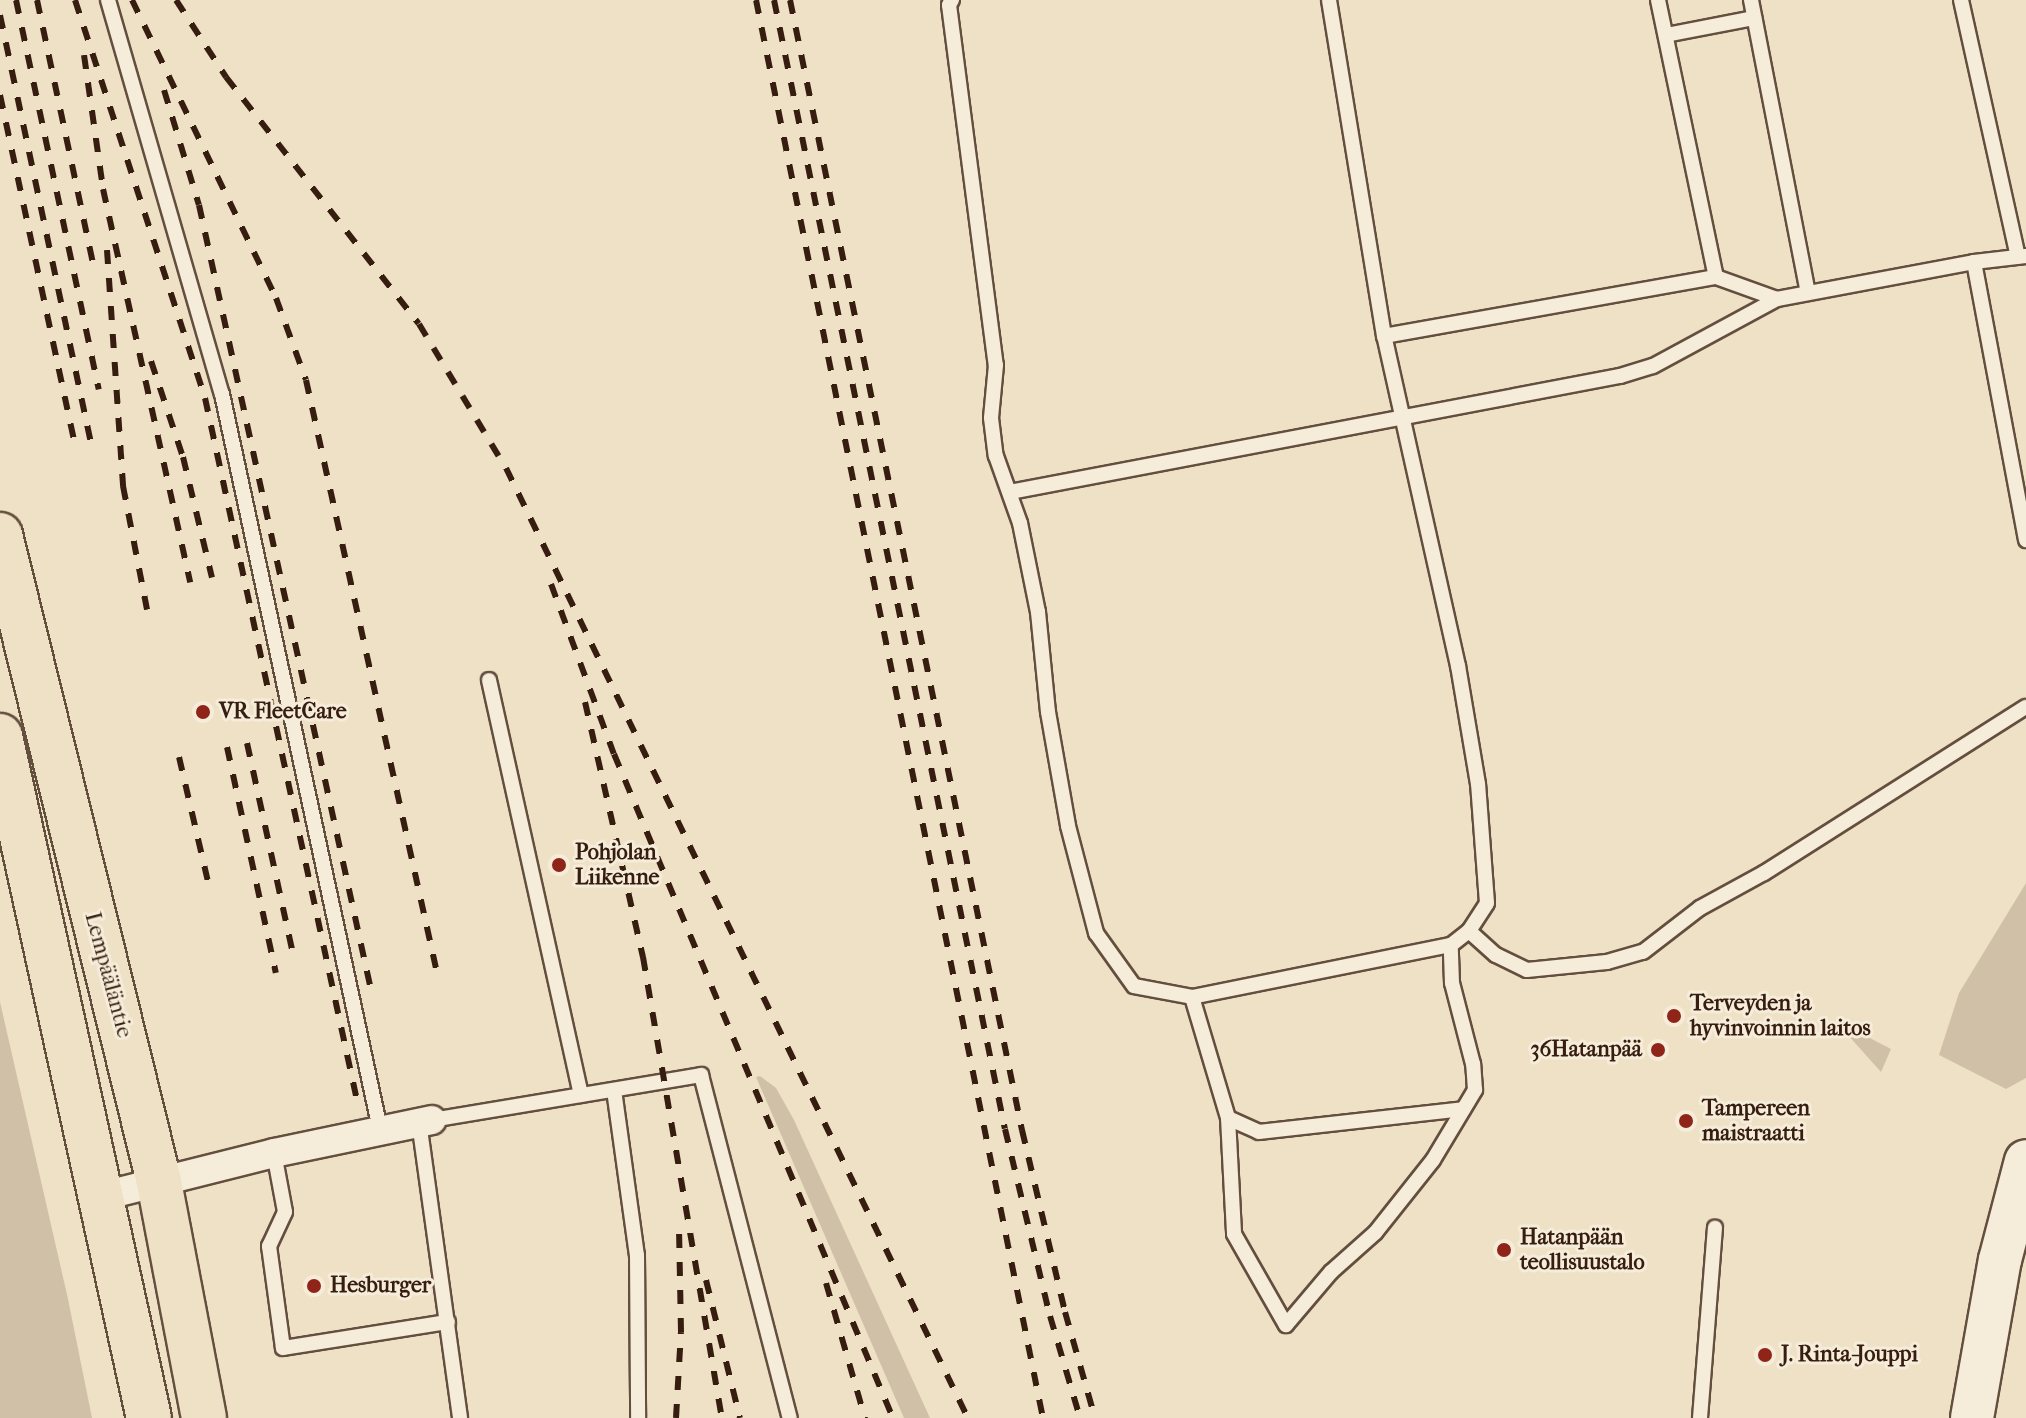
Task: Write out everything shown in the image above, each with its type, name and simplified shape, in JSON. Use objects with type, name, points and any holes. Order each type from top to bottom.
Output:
[{"type":"highway","name":"Lempääläntie","points":[[0,535],[159,1182],[204,1418]]},
{"type":"highway","points":[[0,736],[8,787],[103,1196],[149,1418]]},
{"type":"highway","points":[[8,787],[11,873],[28,978],[130,1418]]},
{"type":"main road","points":[[1972,1418],[2000,1260],[2026,1161]]},
{"type":"street","points":[[103,1196],[274,1153],[425,1121]]},
{"type":"lane","points":[[108,0],[222,394],[380,1129]]},
{"type":"lane","points":[[952,0],[949,5],[950,21],[996,365],[991,418],[996,456],[1020,523],[1038,612],[1048,712],[1068,826],[1096,933],[1134,986],[1192,997],[1451,945],[1469,931],[1487,903],[1478,784],[1458,666],[1405,417],[1384,336],[1329,0]]},
{"type":"lane","points":[[1658,0],[1716,277]]},
{"type":"lane","points":[[1751,0],[1808,293]]},
{"type":"lane","points":[[1010,492],[1620,376],[1653,366],[1777,299],[2022,256],[1961,0]]},
{"type":"lane","points":[[1666,35],[1754,18]]},
{"type":"lane","points":[[1974,262],[2025,532]]},
{"type":"lane","points":[[1384,336],[1716,277],[1777,299]]},
{"type":"lane","points":[[489,680],[581,1095]]},
{"type":"lane","points":[[1469,931],[1496,955],[1527,970],[1607,962],[1643,952],[1700,908],[1777,865],[2026,707]]},
{"type":"lane","points":[[1192,997],[1228,1118],[1234,1234],[1286,1325],[1331,1272],[1375,1233],[1433,1160],[1475,1090],[1473,1064],[1452,983],[1451,945]]},
{"type":"lane","points":[[460,1418],[425,1121],[701,1075],[790,1418]]},
{"type":"lane","points":[[614,1090],[637,1255],[638,1418]]},
{"type":"lane","points":[[1228,1118],[1259,1132],[1463,1109]]},
{"type":"lane","points":[[274,1153],[285,1212],[269,1246],[283,1348],[448,1322]]},
{"type":"lane","points":[[1700,1418],[1715,1228]]},
{"type":"shaded area","points":[[2026,883],[2026,1078],[2006,1089],[1939,1055],[1959,993]]},
{"type":"shaded area","points":[[0,1002],[68,1299],[92,1418],[0,1418]]},
{"type":"shaded area","points":[[1847,1034],[1862,1034],[1891,1049],[1881,1072]]},
{"type":"shaded area","points":[[760,1076],[776,1088],[794,1120],[930,1418],[904,1418],[756,1077]]},
{"type":"railway","points":[[16,0],[99,389]]},
{"type":"railway","points":[[37,0],[95,272]]},
{"type":"railway","points":[[75,0],[205,398],[358,1105]]},
{"type":"railway","points":[[132,0],[276,298],[306,380],[437,973]]},
{"type":"railway","points":[[176,0],[226,77],[419,324],[506,468],[968,1418]]},
{"type":"railway","points":[[756,0],[1043,1418]]},
{"type":"railway","points":[[774,0],[1005,1129],[1050,1316],[1080,1418]]},
{"type":"railway","points":[[790,0],[1022,1130],[1065,1312],[1095,1418]]},
{"type":"railway","points":[[0,15],[92,447]]},
{"type":"railway","points":[[84,55],[103,189],[190,583]]},
{"type":"railway","points":[[164,90],[199,205],[371,990]]},
{"type":"railway","points":[[0,95],[76,450]]},
{"type":"railway","points":[[107,250],[123,486],[147,610]]},
{"type":"railway","points":[[151,361],[183,457],[212,578]]},
{"type":"railway","points":[[551,584],[614,754],[893,1418]]},
{"type":"railway","points":[[585,702],[643,957],[722,1418]]},
{"type":"railway","points":[[247,743],[292,949]]},
{"type":"railway","points":[[227,747],[276,973]]},
{"type":"railway","points":[[179,757],[209,886]]},
{"type":"railway","points":[[676,1418],[681,1332],[679,1232]]},
{"type":"railway","points":[[706,1280],[740,1418]]},
{"type":"railway","points":[[826,1283],[865,1418]]},
{"type":"place","name":"VR FleetCare","points":[[203,712]]},
{"type":"place","name":"Pohjolan Liikenne","points":[[559,865]]},
{"type":"place","name":"Terveyden ja hyvinvoinnin laitos","points":[[1674,1016]]},
{"type":"place","name":"36Hatanpää","points":[[1658,1050]]},
{"type":"place","name":"Tampereen maistraatti","points":[[1686,1121]]},
{"type":"place","name":"Hatanpään teollisuustalo","points":[[1504,1250]]},
{"type":"place","name":"Hesburger","points":[[314,1286]]},
{"type":"place","name":"J. Rinta-Jouppi","points":[[1765,1355]]}]
